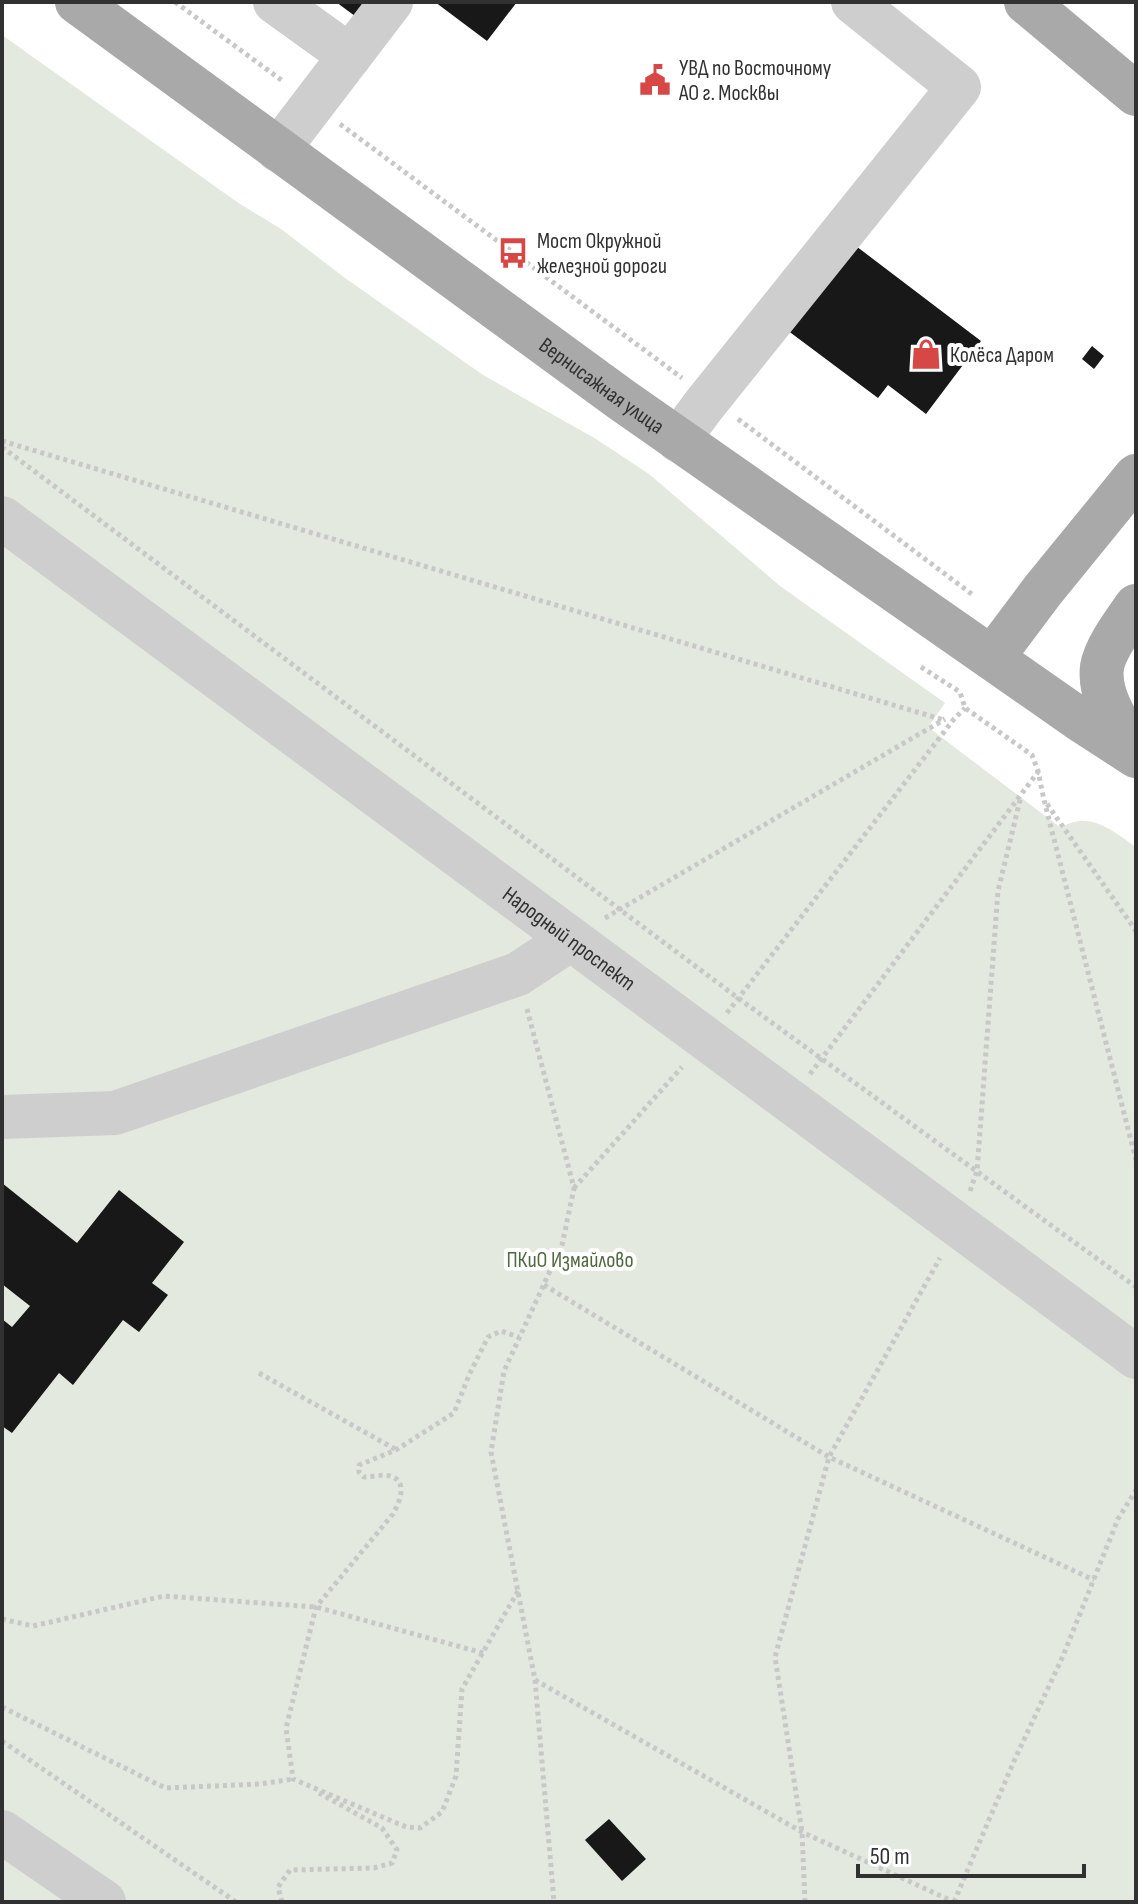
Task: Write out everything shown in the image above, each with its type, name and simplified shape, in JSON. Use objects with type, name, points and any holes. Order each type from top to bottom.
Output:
[{"type":"main road","name":"Вернисажная улица","points":[[77,2],[678,440],[1136,755]]},
{"type":"main road","points":[[1026,2],[1136,94]]},
{"type":"main road","points":[[992,658],[1136,476]]},
{"type":"main road","points":[[1136,606],[1113,640],[1102,665],[1103,687],[1114,716],[1136,755]]},
{"type":"street","points":[[275,2],[350,56]]},
{"type":"street","points":[[278,150],[391,2]]},
{"type":"street","points":[[678,440],[959,87],[853,2]]},
{"type":"street","name":"Народный проспект","points":[[2,518],[1136,1357]]},
{"type":"street","points":[[2,1117],[115,1113],[518,974],[571,939]]},
{"type":"street","points":[[2,1832],[104,1902]]},
{"type":"path","points":[[175,2],[973,595]]},
{"type":"path","points":[[2,444],[944,720],[954,719]]},
{"type":"path","points":[[2,444],[738,998],[1136,1287]]},
{"type":"path","points":[[921,667],[960,692],[965,708],[1032,755],[1136,1160]]},
{"type":"path","points":[[574,1188],[707,1039],[965,708]]},
{"type":"path","points":[[571,939],[944,720]]},
{"type":"path","points":[[790,1101],[1038,771]]},
{"type":"path","points":[[805,1902],[802,1832],[775,1657],[829,1457],[959,1225],[977,1171],[998,891],[1021,796]]},
{"type":"path","points":[[1044,800],[1136,931]]},
{"type":"path","points":[[518,974],[574,1188],[562,1245],[504,1371],[491,1452],[535,1680],[554,1902]]},
{"type":"path","points":[[544,1285],[829,1457],[1094,1580]]},
{"type":"path","points":[[293,1779],[286,1728],[316,1607],[393,1514],[402,1493],[394,1477],[364,1477],[359,1472],[359,1465],[396,1450],[454,1413],[488,1337],[501,1331],[519,1337]]},
{"type":"path","points":[[259,1373],[396,1450]]},
{"type":"path","points":[[535,1680],[802,1832],[954,1902],[1063,1656],[1118,1519],[1136,1490]]},
{"type":"path","points":[[2,1707],[165,1788],[260,1784],[293,1779],[406,1827],[420,1828],[442,1812],[456,1776],[462,1689],[518,1591]]},
{"type":"path","points":[[2,1619],[33,1626],[164,1596],[316,1607],[483,1653]]},
{"type":"path","points":[[2,1741],[236,1902]]},
{"type":"path","points":[[282,1902],[278,1887],[290,1870],[374,1868],[392,1863],[397,1850],[382,1828],[293,1779]]},
{"type":"green space","name":"ПКиО Измайлово","points":[[2,35],[237,202],[281,229],[483,375],[596,439],[649,474],[780,586],[945,703],[928,727],[1061,828],[1071,823],[1091,821],[1136,847],[1136,1902],[2,1902]]},
{"type":"building","points":[[336,2],[379,2],[363,22]]},
{"type":"building","points":[[435,2],[517,2],[487,41]]},
{"type":"building","points":[[852,243],[981,341],[926,414],[888,385],[878,398],[787,330]]},
{"type":"building","points":[[1092,346],[1104,356],[1094,369],[1082,359]]},
{"type":"building","points":[[2,1183],[77,1243],[119,1190],[184,1242],[152,1283],[168,1295],[139,1332],[123,1320],[73,1385],[59,1373],[12,1433],[2,1426],[2,1319],[12,1327],[30,1306],[2,1284]]},
{"type":"building","points":[[609,1819],[646,1859],[622,1881],[585,1840]]},
{"type":"place","name":"УВД по Восточному АО г. Москвы","points":[[655,80]]},
{"type":"place","name":"Мост Окружной железной дороги","points":[[513,253]]},
{"type":"place","name":"Колёса Даром","points":[[926,354]]}]
